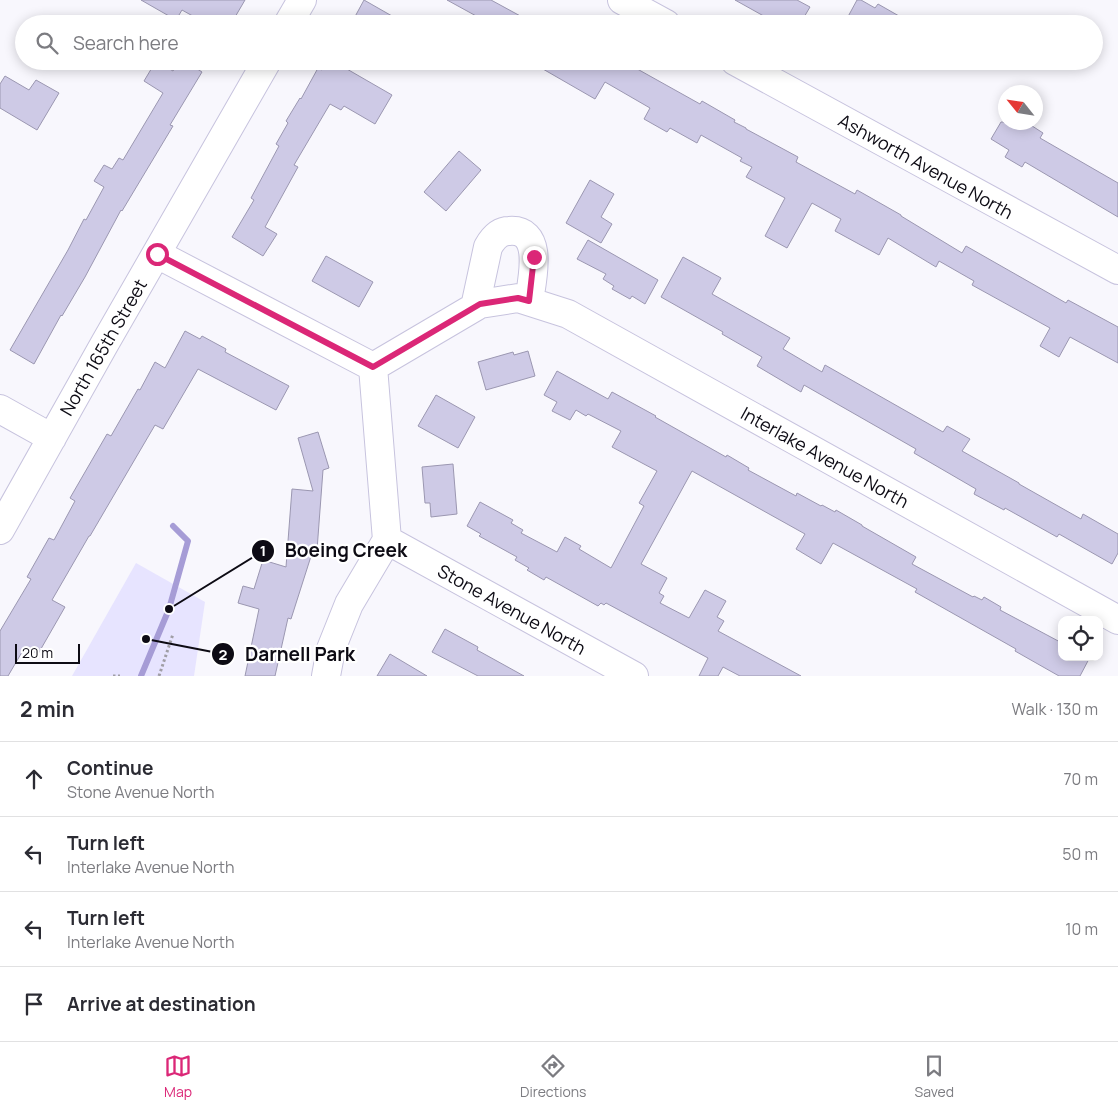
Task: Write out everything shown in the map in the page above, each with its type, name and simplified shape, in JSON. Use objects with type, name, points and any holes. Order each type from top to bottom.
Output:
[{"type":"street","points":[[293,15],[302,0]]},
{"type":"street","points":[[622,0],[650,15]]},
{"type":"street","name":"North 165th Street","points":[[0,530],[261,70]]},
{"type":"street","name":"Ashworth Avenue North","points":[[751,70],[1118,270]]},
{"type":"street","points":[[475,307],[488,247],[497,235],[511,230],[526,236],[534,249],[529,301]]},
{"type":"street","points":[[157,254],[373,367],[387,540],[349,604],[331,649],[326,676]]},
{"type":"street","name":"Interlake Avenue North","points":[[373,367],[480,304],[518,298],[568,314],[1118,620]]},
{"type":"street","points":[[0,409],[52,438]]},
{"type":"street","name":"Stone Avenue North","points":[[387,540],[634,676]]},
{"type":"path","points":[[159,676],[173,634]]},
{"type":"path","points":[[113,676],[120,676]]},
{"type":"shaded area","points":[[136,563],[205,602],[194,676],[72,676]]},
{"type":"building","points":[[141,0],[245,0],[236,15],[191,15],[182,10],[179,15],[167,15]]},
{"type":"building","points":[[364,0],[390,15],[356,15]]},
{"type":"building","points":[[447,0],[491,0],[518,15],[474,15]]},
{"type":"building","points":[[735,0],[797,0],[810,7],[805,15],[762,15]]},
{"type":"building","points":[[857,0],[861,0],[875,8],[878,4],[897,15],[849,15]]},
{"type":"building","points":[[151,70],[199,70],[202,72],[170,125],[173,126],[121,210],[85,277],[34,364],[10,350],[104,187],[94,181],[104,165],[112,169],[119,158],[123,160],[163,93],[144,81]]},
{"type":"building","points":[[317,70],[349,70],[392,95],[375,124],[344,106],[341,110],[330,104],[294,165],[298,167],[265,227],[277,234],[263,256],[232,237],[254,200],[251,198],[279,146],[276,144],[288,123],[286,121]]},
{"type":"building","points":[[545,70],[639,70],[700,104],[702,101],[735,120],[734,122],[746,129],[798,157],[796,162],[855,194],[857,190],[962,253],[966,246],[1066,303],[1068,300],[1118,327],[1118,363],[1070,337],[1059,357],[1040,346],[1050,328],[972,285],[974,281],[939,261],[936,267],[888,238],[879,255],[835,231],[841,219],[812,203],[787,248],[765,236],[785,198],[746,177],[752,167],[740,161],[742,158],[701,135],[697,143],[670,128],[667,132],[644,119],[650,108],[605,82],[595,99]]},
{"type":"building","points":[[5,76],[29,90],[36,80],[59,93],[37,130],[0,108],[0,84]]},
{"type":"building","points":[[998,127],[998,130],[1038,130],[1043,133],[1040,138],[1118,183],[1118,217],[1025,162],[1022,167],[1005,157],[1009,150],[991,139]]},
{"type":"building","points":[[459,151],[481,170],[446,211],[424,192]]},
{"type":"building","points":[[590,180],[614,194],[601,217],[612,224],[601,243],[566,223]]},
{"type":"building","points":[[588,240],[658,280],[645,304],[632,296],[630,299],[612,289],[614,286],[603,279],[606,274],[577,259]]},
{"type":"building","points":[[326,256],[373,282],[359,307],[312,281]]},
{"type":"building","points":[[683,257],[721,278],[712,294],[790,338],[783,349],[822,372],[825,365],[943,432],[947,426],[970,439],[962,451],[1081,519],[1083,514],[1118,534],[1118,553],[1112,564],[1059,534],[1057,537],[1005,508],[1004,510],[974,494],[976,489],[914,453],[916,449],[804,385],[801,392],[757,366],[762,357],[722,334],[723,332],[661,297]]},
{"type":"building","points":[[185,331],[200,339],[202,336],[226,349],[225,352],[289,386],[276,410],[198,369],[163,429],[155,425],[52,600],[65,607],[38,654],[25,647],[8,676],[0,676],[0,631],[31,579],[27,577],[49,538],[54,540],[75,501],[70,498],[107,434],[111,436],[155,362],[165,368]]},
{"type":"building","points":[[528,351],[535,376],[486,390],[478,362],[513,352],[514,355]]},
{"type":"building","points":[[557,371],[608,399],[612,392],[726,457],[727,455],[749,468],[748,470],[796,496],[797,493],[821,506],[835,512],[836,510],[916,557],[912,564],[973,597],[982,600],[984,597],[1001,607],[1000,610],[1058,641],[1058,661],[1088,661],[1080,676],[1059,676],[1015,651],[1016,649],[915,592],[917,589],[833,543],[821,564],[796,549],[805,534],[692,471],[641,564],[667,578],[659,593],[664,596],[660,603],[689,618],[705,590],[726,601],[717,617],[724,621],[718,631],[801,676],[740,676],[723,667],[718,676],[699,676],[708,658],[606,603],[604,605],[601,603],[598,606],[546,577],[544,580],[515,560],[517,557],[479,536],[481,534],[467,526],[480,502],[513,520],[511,523],[523,530],[521,533],[557,552],[565,537],[581,546],[579,549],[611,568],[644,506],[639,503],[657,471],[612,447],[621,431],[576,410],[570,420],[552,411],[557,402],[544,395]]},
{"type":"building","points":[[436,395],[475,417],[458,448],[418,426]]},
{"type":"building","points":[[318,432],[329,468],[323,470],[317,550],[313,550],[291,619],[288,618],[275,676],[245,676],[259,609],[238,603],[243,586],[254,589],[263,560],[286,567],[292,489],[313,491],[298,438]]},
{"type":"building","points":[[453,464],[457,514],[431,517],[430,503],[425,503],[422,467]]},
{"type":"building","points":[[445,629],[478,647],[477,650],[524,676],[478,676],[432,652]]},
{"type":"building","points":[[390,654],[427,676],[377,676]]},
{"type":"waterway","points":[[141,676],[169,609],[188,541],[173,526]]},
{"type":"place","name":"Boeing Creek","points":[[169,609]]},
{"type":"place","name":"Darnell Park","points":[[146,639]]},
{"type":"route","points":[[157,254],[373,367],[480,304],[518,298],[529,301],[534,257]]}]
